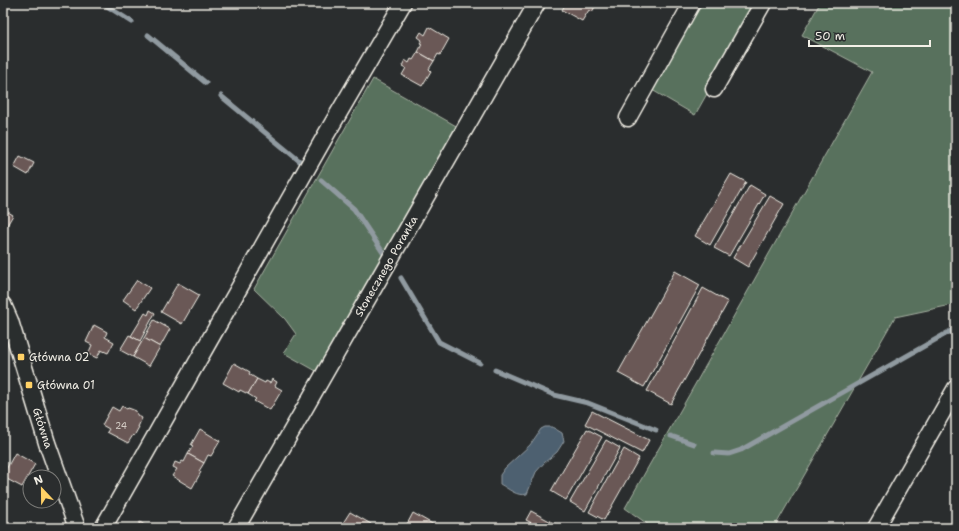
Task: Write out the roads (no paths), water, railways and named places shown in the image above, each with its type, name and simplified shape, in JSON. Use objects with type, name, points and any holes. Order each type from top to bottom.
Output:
[{"type":"street","points":[[103,528],[323,140],[403,3]]},
{"type":"street","name":"Słonecznego Poranka","points":[[236,528],[536,3]]},
{"type":"street","points":[[628,118],[692,3]]},
{"type":"street","points":[[714,89],[764,3]]},
{"type":"street","name":"Główna","points":[[3,305],[10,321],[47,444],[77,528]]},
{"type":"street","points":[[876,528],[956,388]]},
{"type":"water","points":[[545,427],[552,427],[562,433],[564,441],[557,452],[536,472],[527,494],[523,495],[516,493],[500,484],[500,475],[505,468],[530,445],[541,429]]},
{"type":"waterway","points":[[102,3],[132,22]]},
{"type":"waterway","points":[[148,35],[206,83]]},
{"type":"waterway","points":[[221,96],[302,163]]},
{"type":"waterway","points":[[321,180],[354,209],[384,254]]},
{"type":"waterway","points":[[401,278],[439,342],[480,363]]},
{"type":"waterway","points":[[714,453],[729,454],[741,450],[956,328]]},
{"type":"waterway","points":[[495,370],[554,395],[588,403],[656,430]]},
{"type":"waterway","points":[[671,436],[694,444]]},
{"type":"place","name":"Główna 02","points":[[21,357]]},
{"type":"place","name":"Główna 01","points":[[29,385]]}]
